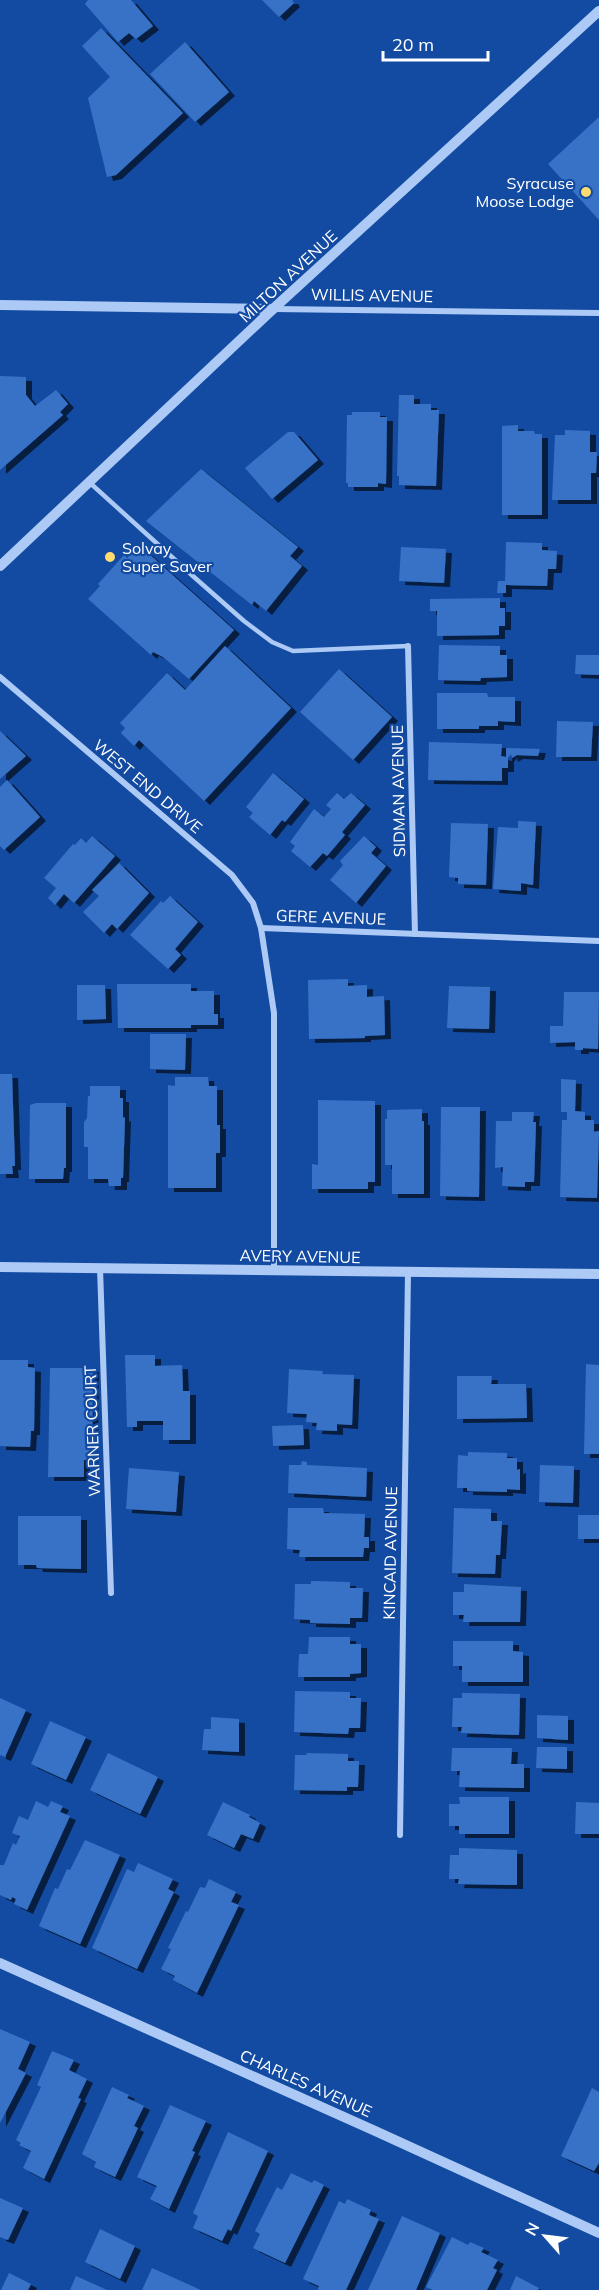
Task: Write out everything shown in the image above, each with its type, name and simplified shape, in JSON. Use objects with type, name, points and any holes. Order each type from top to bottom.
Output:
[{"type":"street","name":"MILTON AVENUE","points":[[0,566],[273,309],[599,11]]},
{"type":"street","name":"WILLIS AVENUE","points":[[0,305],[599,314]]},
{"type":"street","name":"SIDMAN AVENUE","points":[[408,646],[415,934]]},
{"type":"street","name":"WEST END DRIVE","points":[[0,677],[232,875],[253,903],[261,928]]},
{"type":"street","name":"GERE AVENUE","points":[[274,1270],[274,1013],[261,928],[599,941]]},
{"type":"street","name":"AVERY AVENUE","points":[[0,1267],[599,1274]]},
{"type":"street","name":"WARNER COURT","points":[[100,1268],[111,1593]]},
{"type":"street","name":"KINCAID AVENUE","points":[[400,1834],[408,1272]]},
{"type":"street","name":"CHARLES AVENUE","points":[[0,1963],[599,2233]]},
{"type":"lane","points":[[89,482],[244,621],[272,642],[293,651],[408,646]]},
{"type":"building","points":[[88,0],[131,0],[153,26],[136,39],[129,33],[118,42],[85,4]]},
{"type":"building","points":[[262,0],[292,0],[294,3],[279,17]]},
{"type":"building","points":[[101,28],[183,113],[116,175],[107,177],[88,98],[110,77],[82,46]]},
{"type":"building","points":[[185,42],[229,92],[195,122],[150,74]]},
{"type":"building","name":"Syracuse Moose Lodge","points":[[599,117],[599,220],[548,164]]},
{"type":"building","points":[[0,376],[26,377],[26,395],[35,406],[56,390],[68,404],[60,412],[63,415],[0,470]]},
{"type":"building","points":[[399,395],[414,395],[414,404],[431,404],[431,410],[439,410],[436,486],[399,485],[399,476],[397,476]]},
{"type":"building","points":[[352,412],[380,412],[380,417],[387,417],[386,484],[378,483],[378,487],[348,487],[346,483],[347,415],[352,415]]},
{"type":"building","points":[[518,425],[518,431],[534,431],[535,434],[542,434],[542,515],[502,515],[502,426]]},
{"type":"building","points":[[565,430],[590,431],[590,452],[597,452],[596,473],[591,473],[591,500],[552,500],[555,435],[565,435]]},
{"type":"building","points":[[288,432],[294,432],[318,460],[272,499],[245,468]]},
{"type":"building","points":[[201,469],[298,547],[290,556],[302,566],[266,611],[254,601],[252,605],[146,521]]},
{"type":"building","points":[[506,542],[542,543],[542,550],[557,551],[556,569],[548,569],[547,586],[506,585],[506,593],[497,593],[498,581],[505,581]]},
{"type":"building","points":[[139,545],[234,630],[189,679],[163,657],[153,652],[151,655],[88,599],[124,555],[127,558]]},
{"type":"building","points":[[401,547],[446,549],[444,583],[399,581]]},
{"type":"building","points":[[500,598],[500,608],[505,608],[505,626],[499,626],[499,635],[437,636],[437,611],[430,611],[430,599]]},
{"type":"building","points":[[439,645],[500,646],[500,655],[507,655],[507,677],[481,678],[480,681],[438,680]]},
{"type":"building","points":[[225,646],[291,708],[204,801],[139,740],[134,746],[121,733],[125,728],[120,723],[167,673],[185,690]]},
{"type":"building","points":[[576,655],[599,655],[599,675],[575,674]]},
{"type":"building","points":[[339,669],[392,717],[353,760],[300,712]]},
{"type":"building","points":[[437,693],[487,693],[488,697],[515,697],[515,722],[498,721],[498,726],[479,726],[479,729],[437,729]]},
{"type":"building","points":[[557,721],[593,722],[591,757],[556,757]]},
{"type":"building","points":[[0,731],[26,756],[0,779]]},
{"type":"building","points":[[429,742],[502,744],[501,756],[506,757],[506,748],[540,749],[538,756],[517,755],[512,758],[511,754],[508,758],[508,768],[502,768],[502,781],[428,780]]},
{"type":"building","points":[[273,773],[304,799],[285,822],[282,820],[270,835],[249,817],[253,813],[246,807]]},
{"type":"building","points":[[7,780],[40,817],[4,850],[0,846],[0,787]]},
{"type":"building","points":[[337,793],[344,799],[351,793],[365,805],[342,832],[345,835],[327,856],[323,853],[310,867],[291,851],[295,846],[290,842],[314,809],[324,817],[331,809],[326,805]]},
{"type":"building","points":[[518,821],[536,822],[533,885],[521,883],[521,891],[493,889],[498,827],[518,828]]},
{"type":"building","points":[[451,823],[488,824],[486,885],[458,884],[458,878],[449,877]]},
{"type":"building","points":[[92,836],[115,856],[74,903],[64,894],[55,905],[48,898],[56,888],[44,878],[73,844],[75,845],[81,838],[86,843]]},
{"type":"building","points":[[364,836],[376,847],[371,853],[386,866],[356,903],[330,880],[343,865],[340,861]]},
{"type":"building","points":[[119,863],[149,893],[117,929],[112,924],[104,933],[83,912],[99,896],[92,890]]},
{"type":"building","points":[[170,896],[198,922],[175,949],[181,955],[168,969],[130,935],[161,901],[163,903]]},
{"type":"building","points":[[348,979],[348,986],[367,985],[367,997],[384,996],[385,1035],[365,1036],[365,1038],[309,1039],[308,980]]},
{"type":"building","points":[[117,984],[191,984],[191,991],[214,991],[214,1014],[218,1014],[218,1025],[191,1025],[191,1028],[118,1028]]},
{"type":"building","points":[[77,985],[105,985],[106,1019],[77,1020]]},
{"type":"building","points":[[449,986],[490,987],[489,1029],[447,1028]]},
{"type":"building","points":[[564,992],[599,992],[598,1049],[575,1050],[575,1042],[550,1043],[550,1026],[563,1026]]},
{"type":"building","points":[[150,1034],[186,1034],[185,1070],[150,1069]]},
{"type":"building","points":[[0,1074],[12,1074],[15,1166],[12,1166],[13,1174],[0,1174]]},
{"type":"building","points":[[175,1077],[208,1077],[209,1086],[217,1086],[220,1153],[216,1153],[216,1188],[168,1188],[168,1085],[175,1086]]},
{"type":"building","points":[[561,1079],[576,1080],[575,1111],[585,1112],[585,1120],[594,1120],[594,1132],[599,1131],[597,1198],[560,1197],[562,1120],[567,1120],[567,1112],[561,1112]]},
{"type":"building","points":[[90,1086],[120,1086],[120,1098],[123,1098],[123,1118],[125,1117],[121,1186],[109,1186],[108,1179],[88,1179],[88,1147],[84,1147],[84,1122],[87,1118]]},
{"type":"building","points":[[318,1100],[375,1101],[375,1182],[368,1182],[368,1189],[312,1189],[312,1164],[318,1165]]},
{"type":"building","points":[[66,1103],[66,1168],[64,1168],[63,1179],[29,1179],[30,1105]]},
{"type":"building","points":[[441,1107],[480,1107],[479,1197],[440,1196]]},
{"type":"building","points":[[422,1109],[424,1194],[392,1194],[392,1165],[385,1165],[387,1110]]},
{"type":"building","points":[[512,1112],[534,1112],[533,1122],[536,1122],[534,1182],[525,1182],[525,1187],[502,1186],[503,1167],[495,1168],[496,1121],[512,1121]]},
{"type":"building","points":[[125,1355],[155,1355],[155,1366],[182,1365],[183,1391],[190,1391],[190,1440],[163,1440],[163,1421],[137,1421],[137,1427],[127,1427]]},
{"type":"building","points":[[0,1360],[28,1360],[28,1367],[35,1368],[34,1431],[31,1431],[30,1447],[0,1446]]},
{"type":"building","points":[[586,1364],[599,1365],[599,1454],[584,1454]]},
{"type":"building","points":[[50,1368],[93,1368],[92,1460],[84,1460],[84,1477],[48,1477]]},
{"type":"building","points":[[289,1369],[323,1371],[322,1374],[354,1375],[352,1425],[337,1424],[337,1431],[316,1430],[317,1423],[306,1422],[307,1414],[287,1413]]},
{"type":"building","points":[[457,1376],[492,1376],[491,1384],[526,1384],[527,1418],[457,1419]]},
{"type":"building","points":[[303,1425],[304,1445],[273,1446],[272,1426]]},
{"type":"building","points":[[468,1452],[507,1453],[507,1458],[517,1458],[517,1470],[520,1469],[520,1490],[467,1491],[467,1488],[457,1488],[458,1455],[468,1456]]},
{"type":"building","points":[[302,1461],[307,1462],[307,1465],[367,1468],[366,1497],[288,1493],[289,1465],[301,1465]]},
{"type":"building","points":[[540,1465],[574,1466],[573,1503],[539,1502]]},
{"type":"building","points":[[129,1468],[179,1472],[176,1512],[126,1509]]},
{"type":"building","points":[[288,1508],[323,1508],[324,1513],[365,1514],[364,1537],[369,1537],[369,1548],[364,1548],[363,1557],[299,1557],[300,1550],[287,1549]]},
{"type":"building","points":[[454,1508],[491,1509],[491,1521],[502,1521],[500,1555],[496,1555],[495,1574],[452,1573]]},
{"type":"building","points":[[578,1515],[599,1515],[599,1539],[578,1539]]},
{"type":"building","points":[[18,1516],[81,1516],[81,1569],[18,1565]]},
{"type":"building","points":[[311,1581],[350,1582],[350,1588],[363,1588],[362,1618],[350,1618],[350,1624],[310,1623],[310,1620],[294,1619],[295,1584],[311,1584]]},
{"type":"building","points":[[464,1584],[521,1587],[520,1622],[463,1622],[464,1615],[453,1615],[453,1592],[464,1592]]},
{"type":"building","points":[[309,1637],[350,1637],[350,1644],[361,1644],[361,1673],[350,1674],[350,1677],[298,1677],[299,1654],[308,1654]]},
{"type":"building","points":[[453,1641],[513,1641],[513,1651],[523,1652],[523,1682],[462,1682],[462,1666],[453,1666]]},
{"type":"building","points":[[295,1691],[350,1692],[350,1698],[361,1698],[360,1728],[349,1728],[348,1734],[294,1732]]},
{"type":"building","points":[[462,1693],[520,1694],[519,1735],[461,1733],[462,1727],[452,1727],[453,1698],[462,1698]]},
{"type":"building","points":[[0,1698],[26,1710],[5,1757],[0,1755]]},
{"type":"building","points":[[537,1715],[568,1716],[568,1740],[537,1738]]},
{"type":"building","points":[[211,1717],[239,1719],[239,1752],[202,1750],[204,1729],[211,1729]]},
{"type":"building","points":[[50,1721],[86,1737],[66,1780],[31,1764]]},
{"type":"building","points":[[537,1747],[567,1747],[567,1769],[536,1768]]},
{"type":"building","points":[[452,1748],[512,1748],[511,1764],[524,1764],[524,1788],[459,1787],[460,1771],[451,1771]]},
{"type":"building","points":[[108,1753],[158,1777],[140,1814],[90,1790]]},
{"type":"building","points":[[306,1753],[348,1754],[348,1761],[359,1761],[358,1787],[347,1787],[347,1791],[294,1790],[295,1755],[307,1755]]},
{"type":"building","points":[[459,1797],[509,1797],[509,1834],[459,1834],[459,1826],[449,1826],[449,1804],[460,1804]]},
{"type":"building","points":[[36,1801],[48,1807],[51,1801],[63,1806],[60,1812],[70,1816],[27,1910],[14,1904],[16,1899],[12,1897],[11,1900],[0,1895],[0,1865],[4,1865],[13,1843],[16,1845],[20,1836],[12,1833],[19,1816],[28,1820]]},
{"type":"building","points":[[223,1802],[250,1815],[249,1817],[260,1823],[253,1839],[241,1834],[234,1848],[207,1835]]},
{"type":"building","points":[[576,1802],[599,1803],[599,1834],[575,1834]]},
{"type":"building","points":[[85,1840],[120,1855],[80,1944],[39,1926],[55,1888],[58,1889],[67,1869],[70,1870]]},
{"type":"building","points":[[459,1848],[517,1850],[517,1885],[458,1884],[459,1879],[449,1879],[450,1855],[459,1855]]},
{"type":"building","points":[[138,1863],[173,1879],[168,1889],[174,1892],[137,1969],[92,1948],[127,1869],[134,1872]]},
{"type":"building","points":[[209,1879],[236,1892],[231,1902],[239,1905],[197,1993],[173,1980],[175,1976],[161,1969],[171,1949],[168,1948],[186,1911],[188,1912],[200,1887],[205,1888]]},
{"type":"building","points":[[0,2029],[30,2042],[18,2069],[26,2073],[0,2123]]},
{"type":"building","points":[[52,2051],[74,2060],[69,2070],[87,2079],[78,2098],[81,2099],[44,2179],[23,2168],[31,2151],[19,2145],[21,2143],[16,2140],[41,2087],[37,2085]]},
{"type":"building","points":[[112,2087],[129,2095],[127,2098],[144,2106],[134,2126],[138,2128],[115,2177],[94,2167],[96,2162],[82,2154]]},
{"type":"building","points":[[592,2088],[599,2092],[599,2163],[594,2171],[561,2156]]},
{"type":"building","points":[[170,2105],[206,2121],[192,2151],[195,2152],[169,2209],[150,2199],[157,2186],[137,2177]]},
{"type":"building","points":[[228,2132],[268,2151],[231,2231],[228,2229],[222,2241],[193,2228],[198,2216],[193,2213]]},
{"type":"building","points":[[291,2173],[312,2183],[314,2180],[324,2185],[285,2263],[253,2248],[260,2234],[255,2231],[277,2187],[282,2190]]},
{"type":"building","points":[[0,2198],[23,2208],[8,2240],[0,2237]]},
{"type":"building","points":[[347,2199],[371,2210],[369,2215],[379,2219],[346,2290],[318,2290],[319,2286],[303,2279],[339,2201],[345,2204]]},
{"type":"building","points":[[402,2216],[440,2233],[416,2290],[368,2290]]},
{"type":"building","points":[[100,2229],[135,2246],[120,2279],[85,2262]]},
{"type":"building","points":[[452,2237],[468,2245],[470,2242],[484,2248],[481,2252],[498,2260],[493,2268],[497,2270],[487,2290],[433,2290],[426,2287]]},
{"type":"building","points":[[152,2268],[201,2290],[142,2290]]},
{"type":"building","points":[[9,2273],[31,2284],[28,2290],[1,2290]]},
{"type":"building","points":[[76,2276],[107,2290],[70,2290]]},
{"type":"building","points":[[516,2276],[539,2288],[538,2290],[510,2290]]},
{"type":"place","name":"Syracuse Moose Lodge","points":[[586,192]]},
{"type":"place","name":"Solvay Super Saver","points":[[110,557]]}]
